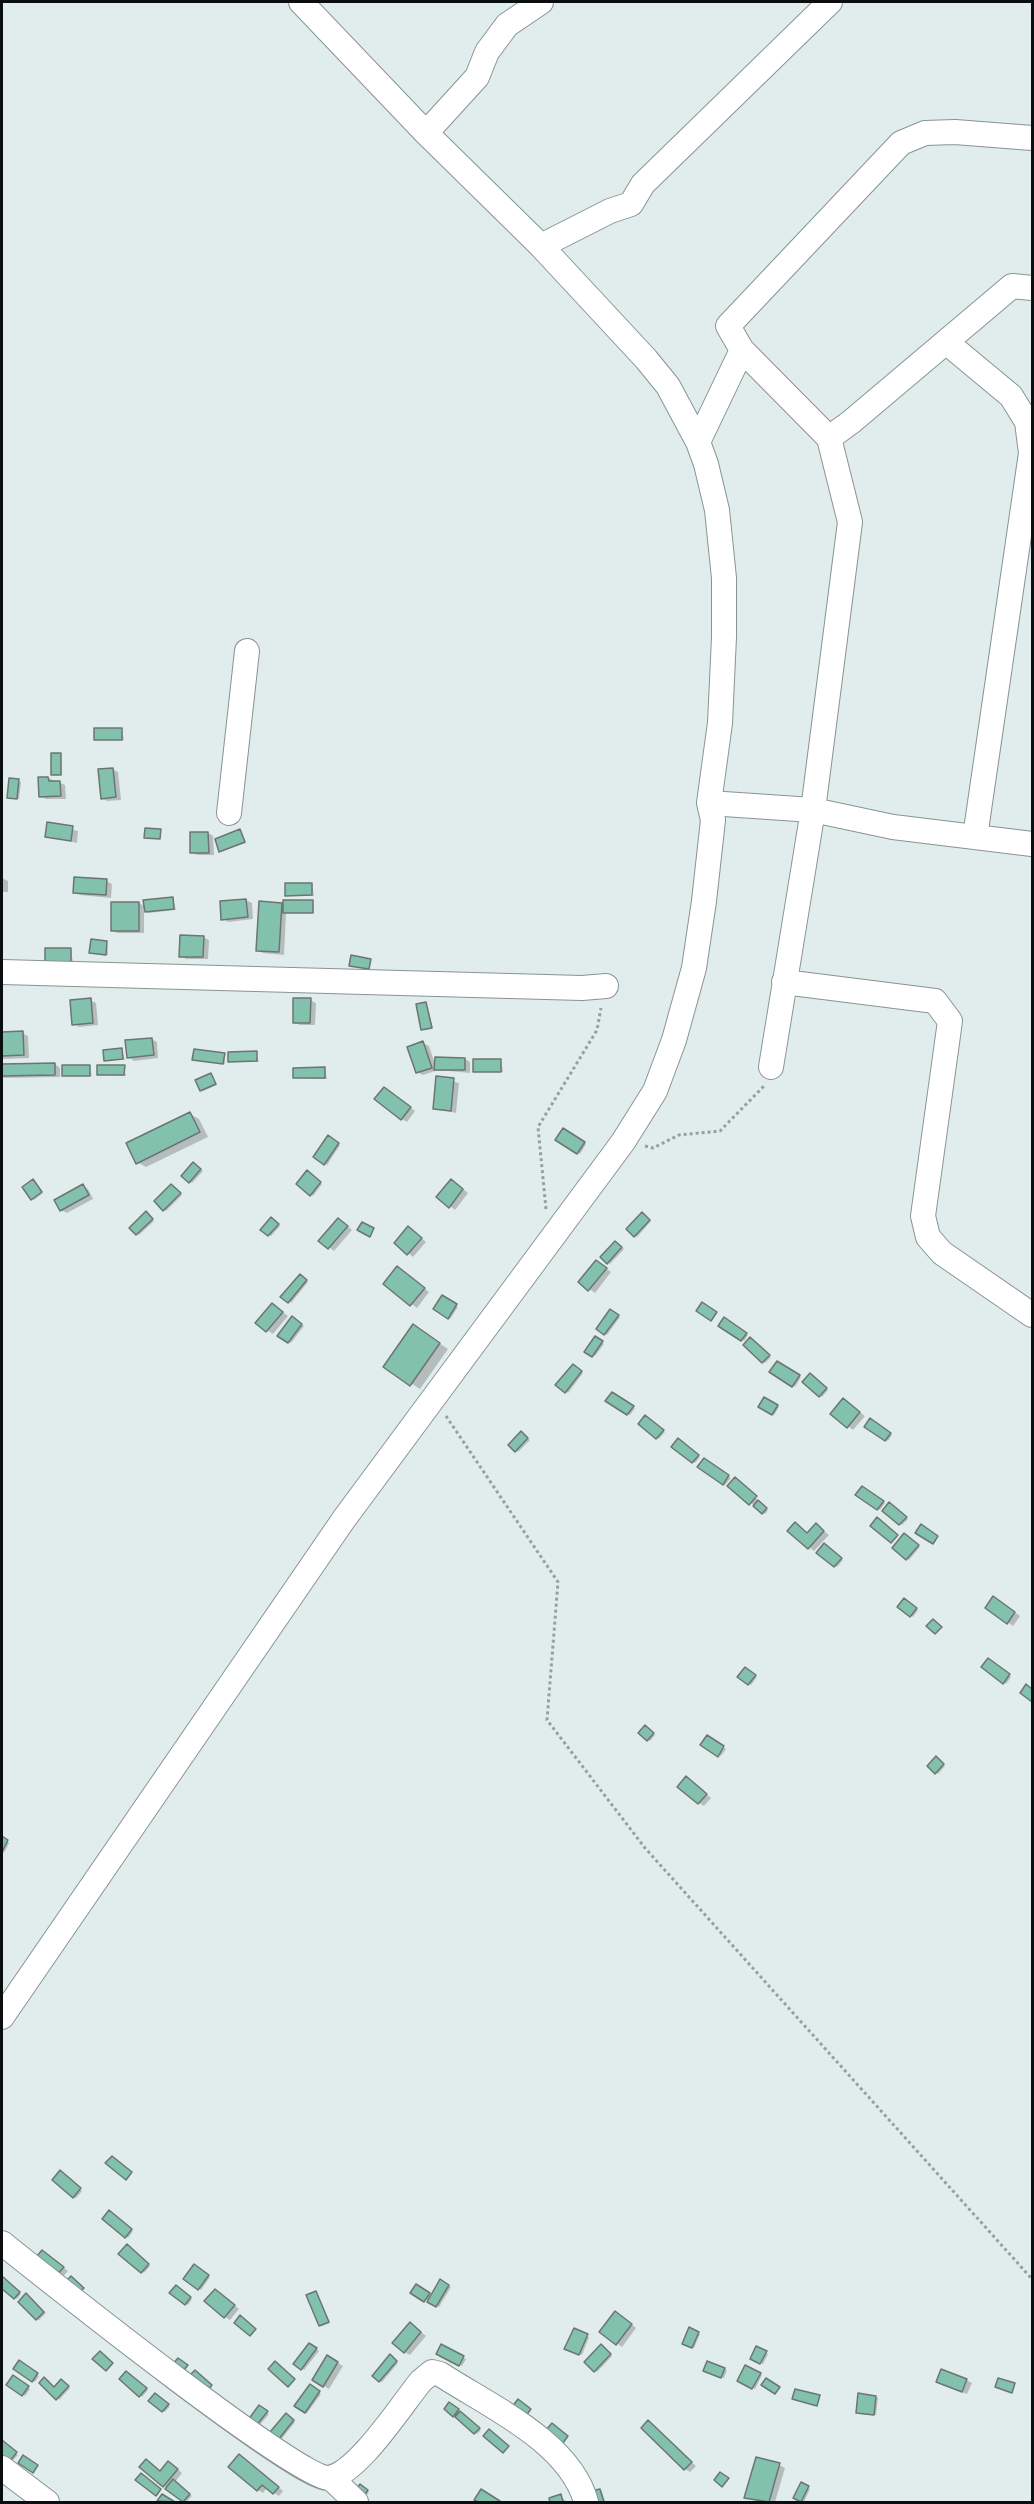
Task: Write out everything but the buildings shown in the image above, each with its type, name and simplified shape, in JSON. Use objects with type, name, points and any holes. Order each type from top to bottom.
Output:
[{"type":"street","points":[[2,2017],[344,1519],[623,1142],[655,1091],[674,1040],[694,968],[713,820],[708,804],[720,723],[724,578],[717,510],[698,442],[661,377],[541,246],[426,134],[301,2]]},
{"type":"street","points":[[426,134],[477,77],[487,52],[507,25],[542,2]]},
{"type":"street","points":[[541,246],[631,204],[643,184],[830,2]]},
{"type":"street","points":[[771,1067],[813,810],[850,522],[829,438],[742,350],[728,326],[901,143],[925,133],[955,132],[1032,138]]},
{"type":"street","points":[[829,438],[1012,286],[1032,288]]},
{"type":"street","points":[[946,342],[1011,396],[1027,422],[1031,453],[975,837]]},
{"type":"street","points":[[698,442],[742,350]]},
{"type":"street","points":[[229,813],[247,651]]},
{"type":"street","points":[[708,804],[813,810],[893,827],[1032,844]]},
{"type":"street","points":[[2,972],[606,986]]},
{"type":"street","points":[[784,982],[935,1001],[950,1020],[923,1216],[928,1238],[942,1253],[1032,1316]]},
{"type":"street","points":[[2,2243],[228,2417],[305,2470],[322,2478],[331,2478],[356,2462],[421,2381],[432,2372],[440,2374],[536,2436],[560,2455],[572,2470],[586,2502]]},
{"type":"street","points":[[2,2468],[47,2502]]},
{"type":"street","points":[[331,2478],[356,2502]]},
{"type":"path","points":[[553,1237],[547,1214],[538,1127],[597,1030],[606,986]]},
{"type":"path","points":[[623,1142],[653,1148],[679,1135],[720,1131],[763,1089],[771,1067]]},
{"type":"path","points":[[434,1396],[558,1582],[547,1720],[645,1848],[1032,2279]]}]
